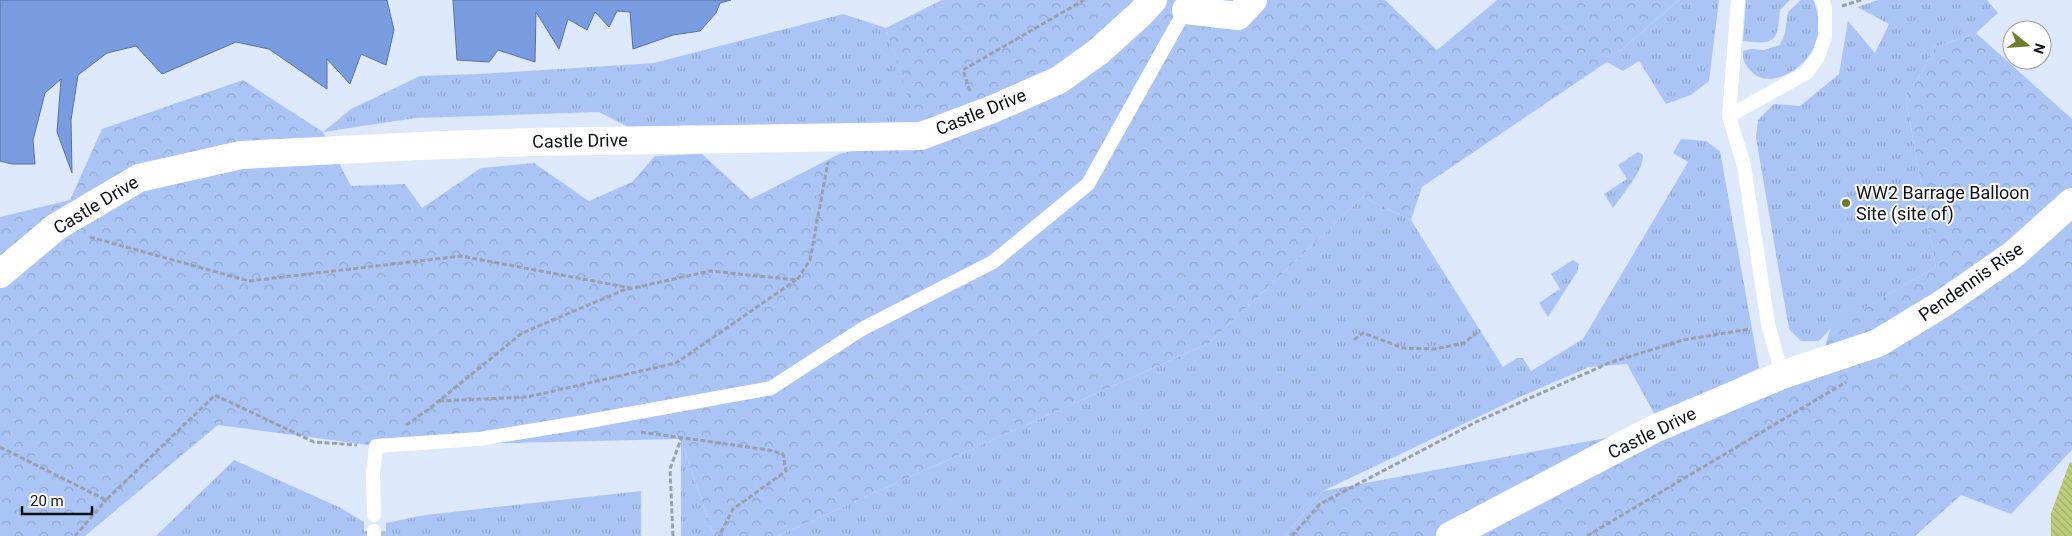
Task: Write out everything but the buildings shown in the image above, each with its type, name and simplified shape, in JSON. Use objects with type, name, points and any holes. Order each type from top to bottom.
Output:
[{"type":"street","name":"Castle Drive","points":[[0,274],[56,227],[139,178],[241,155],[533,142],[921,136],[993,109],[1059,80],[1098,52],[1140,14],[1152,0]]},
{"type":"street","points":[[1188,5],[1238,16],[1253,0]]},
{"type":"street","name":"Pendennis Rise","points":[[1862,350],[1878,344],[1942,304],[2014,254],[2072,202]]},
{"type":"street","name":"Castle Drive","points":[[1450,536],[1654,429],[1782,375],[1862,350]]},
{"type":"lane","points":[[1738,0],[1729,116],[1744,166],[1768,324],[1782,375]]},
{"type":"lane","points":[[1729,116],[1806,73],[1818,57],[1825,37],[1825,8],[1822,0]]},
{"type":"lane","points":[[374,515],[373,474],[376,446],[479,439],[772,388],[862,329],[993,262],[1088,184],[1188,5]]},
{"type":"path","points":[[977,114],[963,70],[1084,0]]},
{"type":"path","points":[[439,401],[527,397],[676,363],[796,280],[810,260],[833,137]]},
{"type":"path","points":[[56,227],[248,282],[461,256],[634,288]]},
{"type":"path","points":[[75,536],[106,500],[215,396],[314,442],[376,446],[439,401],[522,333],[624,290],[710,271],[796,280]]},
{"type":"path","points":[[1292,536],[1320,504],[1476,422],[1609,363],[1683,340],[1768,324]]},
{"type":"path","points":[[1354,340],[1363,333],[1403,348],[1435,349],[1464,343],[1480,330]]},
{"type":"path","points":[[1586,536],[1846,382],[1862,350]]},
{"type":"path","points":[[632,430],[681,439],[769,450],[783,454],[786,470],[733,508],[719,536]]},
{"type":"path","points":[[673,536],[670,470],[681,439]]},
{"type":"path","points":[[0,447],[106,500]]},
{"type":"green space","points":[[942,0],[1385,0],[1437,50],[1497,0],[1679,0],[1607,62],[1422,187],[1411,220],[1363,197],[1209,343],[778,536],[714,536],[681,439],[376,446],[218,425],[85,536],[0,536],[0,217],[70,200],[102,129],[243,80],[323,132],[351,186],[405,184],[422,208],[481,168],[534,163],[589,201],[632,182],[655,156],[702,154],[751,199],[839,154],[920,136],[886,28]]},
{"type":"green space","points":[[1679,0],[1719,0],[1709,81],[1691,95],[1666,104],[1639,61],[1623,71],[1607,62]]},
{"type":"green space","points":[[1746,0],[1790,0],[1780,10],[1778,28],[1773,39],[1763,42],[1743,41]]},
{"type":"green space","points":[[1801,0],[1813,0],[1817,12],[1819,25],[1813,49],[1802,64],[1786,75],[1768,79],[1760,77],[1746,65],[1743,51],[1751,49],[1764,50],[1780,45],[1785,33],[1788,12]]},
{"type":"green space","points":[[1878,0],[1987,0],[1998,13],[1976,33],[1935,47],[1906,100],[1936,267],[1832,327],[1819,341],[1801,341],[1789,329],[1756,138],[1758,120],[1774,104],[1800,106],[1839,74],[1848,21],[1875,53],[1889,24],[1857,7]]},
{"type":"green space","points":[[843,14],[886,28],[921,136],[691,140],[695,125],[630,128],[599,112],[416,118],[323,132],[351,109],[420,76],[654,63]]},
{"type":"green space","points":[[1976,33],[2002,56],[2002,70],[2017,70],[2072,119],[2072,450],[2011,514],[1961,495],[1915,536],[1285,536],[1323,491],[1654,429],[1817,373],[1831,327],[1936,267],[1906,100],[1935,47]]},
{"type":"green space","points":[[1681,139],[1706,141],[1720,151],[1759,368],[1656,417],[1627,364],[1589,367],[1522,396],[1323,491],[1285,536],[778,536],[1209,343],[1363,197],[1411,220],[1503,367],[1517,358],[1523,358],[1531,371],[1583,339],[1688,162],[1673,153]]},
{"type":"green space","points":[[1638,152],[1643,155],[1640,168],[1632,183],[1613,208],[1604,194],[1627,179],[1618,165]]},
{"type":"green space","points":[[1573,260],[1579,264],[1577,272],[1548,317],[1539,303],[1560,289],[1551,274]]},
{"type":"green space","points":[[681,439],[714,536],[681,536]]},
{"type":"green space","points":[[234,460],[341,508],[364,522],[364,531],[386,531],[386,523],[425,515],[641,491],[641,536],[156,536]]},
{"type":"shaded area","points":[[0,0],[387,0],[394,30],[386,65],[361,54],[350,84],[327,59],[327,89],[269,49],[236,42],[162,74],[136,46],[107,53],[78,75],[71,120],[72,173],[57,132],[61,79],[45,93],[33,140],[35,164],[12,164],[0,161]]},
{"type":"shaded area","points":[[453,0],[731,0],[720,3],[716,13],[700,31],[673,35],[633,49],[630,12],[617,11],[609,27],[595,12],[587,30],[568,19],[559,49],[536,12],[535,62],[498,50],[489,62],[457,60]]},
{"type":"place","name":"WW2 Barrage Balloon Site (site of)","points":[[1846,203]]}]
